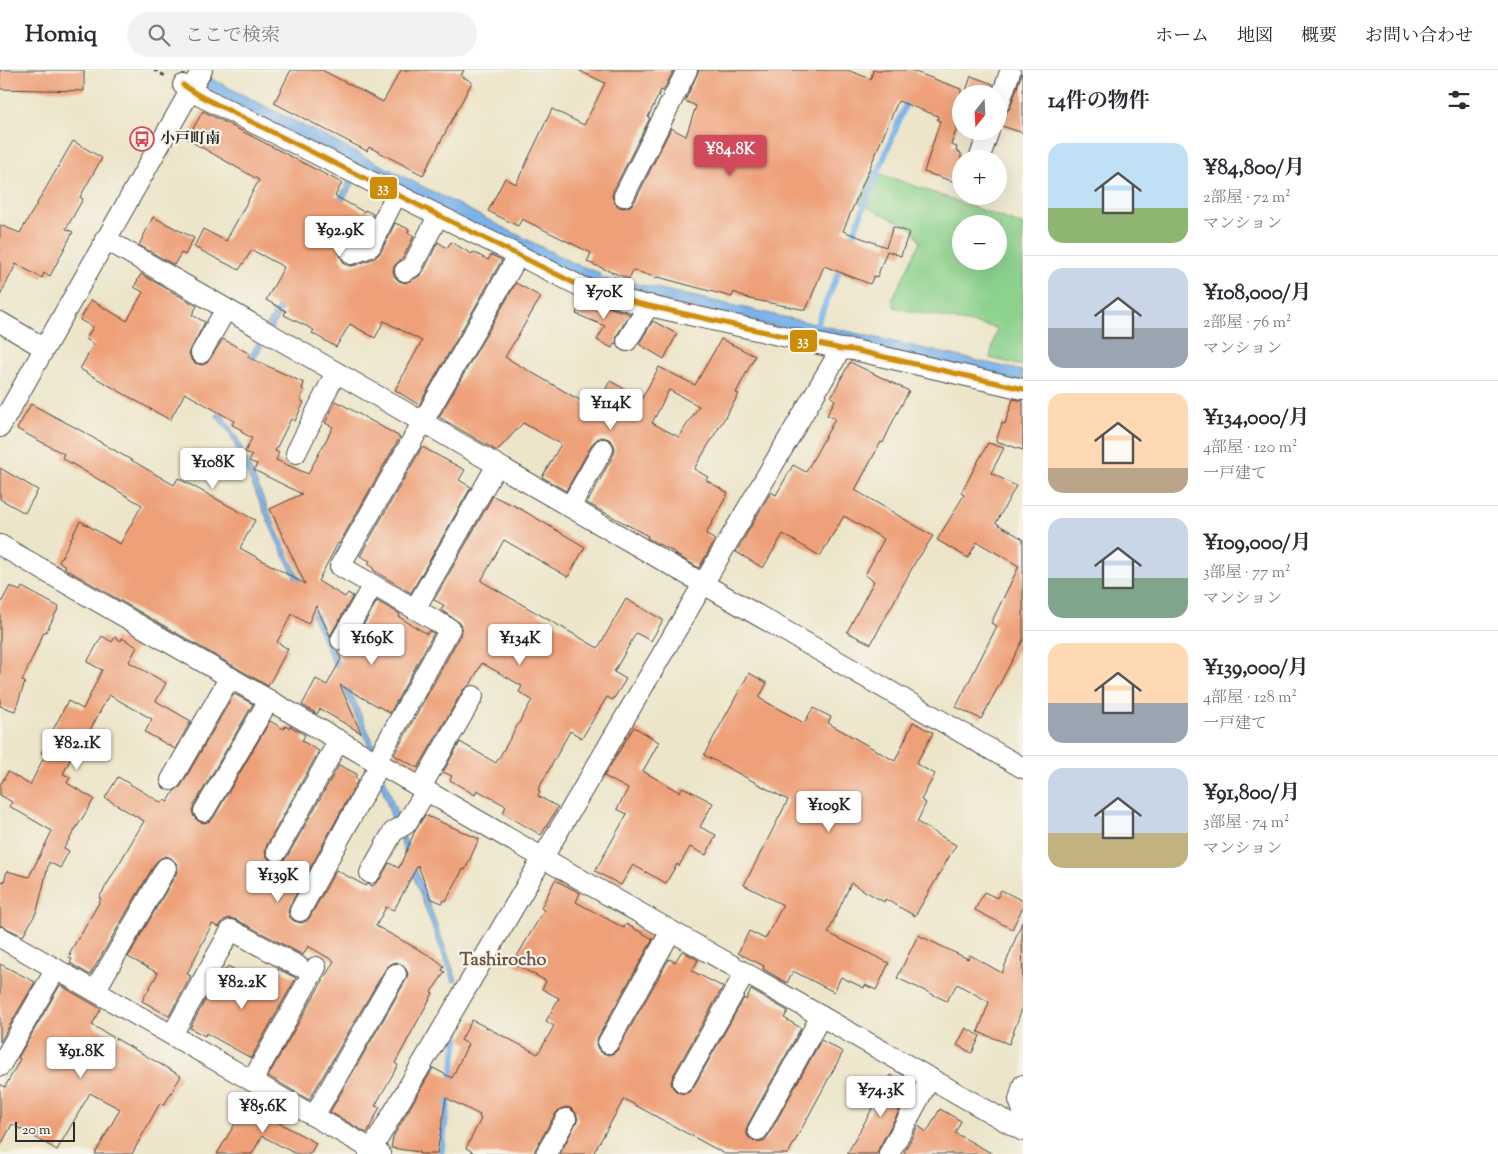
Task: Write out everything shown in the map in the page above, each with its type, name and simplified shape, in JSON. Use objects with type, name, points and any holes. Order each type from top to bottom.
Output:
[{"type":"street","points":[[624,196],[687,70]]},
{"type":"street","points":[[1006,85],[1010,72]]},
{"type":"street","points":[[0,427],[192,83],[396,195],[582,287],[636,303],[1023,389]]},
{"type":"street","points":[[352,254],[370,247],[396,195]]},
{"type":"street","points":[[405,272],[412,268],[438,216]]},
{"type":"street","points":[[105,239],[1023,768]]},
{"type":"street","points":[[300,910],[450,630],[340,566],[518,256]]},
{"type":"street","points":[[627,341],[649,305]]},
{"type":"street","points":[[201,353],[226,309]]},
{"type":"street","points":[[0,322],[44,348]]},
{"type":"street","points":[[0,937],[314,1116],[373,1152],[542,858],[841,349]]},
{"type":"street","points":[[296,453],[336,372]]},
{"type":"street","points":[[570,507],[603,448]]},
{"type":"street","points":[[415,610],[497,465]]},
{"type":"street","points":[[0,544],[542,858],[1023,1131]]},
{"type":"street","points":[[341,640],[373,585]]},
{"type":"street","points":[[171,780],[230,677]]},
{"type":"street","points":[[370,873],[393,832],[406,824],[473,696]]},
{"type":"street","points":[[204,811],[269,700]]},
{"type":"street","points":[[277,851],[339,740]]},
{"type":"street","points":[[95,991],[166,868]]},
{"type":"street","points":[[172,1035],[231,930],[307,966],[252,1081]]},
{"type":"street","points":[[608,1043],[671,931]]},
{"type":"street","points":[[0,1066],[56,969]]},
{"type":"street","points":[[683,1082],[745,973]]},
{"type":"street","points":[[314,1116],[396,974]]},
{"type":"street","points":[[758,1130],[821,1016]]},
{"type":"street","points":[[889,1154],[930,1078]]},
{"type":"street","points":[[1023,1085],[1019,1100],[1023,1111]]},
{"type":"street","points":[[546,1154],[566,1119]]},
{"type":"green space","points":[[873,171],[952,199],[952,205],[967,205],[995,215],[952,215],[952,270],[1007,270],[1007,219],[1023,225],[1023,366],[990,358],[997,328],[895,308],[892,300],[920,242],[912,228],[859,203]]},
{"type":"water","points":[[208,77],[573,263],[600,273],[597,284],[356,179],[223,416],[237,437],[279,535],[313,606],[373,742],[406,841],[457,980],[453,982],[392,819],[368,744],[230,434],[216,416],[349,180],[203,87]]},
{"type":"water","points":[[616,279],[1023,371],[1023,382],[612,290]]},
{"type":"building","points":[[0,70],[84,70],[84,91],[0,89]]},
{"type":"building","points":[[291,70],[322,70],[383,102],[401,70],[464,70],[461,76],[472,82],[423,175],[369,147],[367,151],[274,103]]},
{"type":"building","points":[[578,70],[674,70],[663,91],[661,90],[648,117],[650,118],[613,191],[614,202],[619,207],[630,206],[635,201],[671,128],[686,136],[696,106],[685,101],[699,70],[847,70],[871,79],[873,70],[910,70],[952,86],[953,140],[951,145],[957,147],[956,150],[952,150],[952,181],[924,172],[940,121],[937,120],[938,116],[898,101],[843,231],[886,247],[893,227],[909,232],[901,256],[887,251],[877,277],[874,276],[870,284],[824,266],[806,310],[750,299],[734,292],[732,297],[633,270],[629,279],[587,262],[591,253],[522,219],[518,226],[488,211],[505,178],[516,184],[552,109],[584,125],[605,83]]},
{"type":"building","points":[[1023,73],[1023,133],[1008,128],[1008,110]]},
{"type":"building","points":[[971,76],[993,84],[993,85],[968,85]]},
{"type":"building","points":[[203,111],[342,183],[335,196],[364,212],[365,210],[373,214],[361,238],[342,247],[340,253],[345,264],[356,265],[375,258],[381,252],[395,223],[409,229],[408,233],[414,236],[403,258],[395,265],[393,270],[394,276],[399,281],[405,283],[418,277],[423,272],[438,242],[447,248],[451,242],[472,254],[473,252],[488,260],[491,255],[502,260],[419,405],[395,390],[422,341],[384,321],[375,338],[350,324],[336,347],[312,333],[314,330],[284,315],[286,311],[266,300],[284,267],[252,250],[239,270],[194,247],[203,229],[226,241],[259,180],[187,139]]},
{"type":"building","points":[[73,141],[102,158],[80,197],[83,199],[66,229],[73,232],[50,276],[44,273],[42,278],[16,264],[0,296],[0,225],[20,233]]},
{"type":"building","points":[[153,217],[194,238],[185,255],[181,253],[174,265],[139,245]]},
{"type":"building","points":[[141,274],[197,306],[192,315],[205,322],[189,353],[195,363],[202,365],[207,363],[223,339],[250,354],[248,357],[304,383],[302,389],[304,390],[300,400],[304,402],[295,421],[291,419],[275,451],[279,453],[276,460],[308,474],[333,427],[325,423],[336,401],[400,437],[318,581],[345,597],[348,593],[353,596],[330,636],[316,606],[308,624],[292,614],[277,642],[288,649],[268,686],[64,568],[66,566],[59,562],[80,521],[120,544],[142,505],[62,458],[64,454],[17,429],[31,404],[174,485],[178,478],[255,520],[240,548],[305,584],[270,509],[302,494],[254,470],[257,464],[249,461],[252,455],[245,452],[252,438],[232,425],[234,421],[185,393],[170,420],[80,369],[94,344],[86,339],[93,327],[80,320],[91,300],[127,321],[143,292],[134,287]]},
{"type":"building","points":[[516,283],[541,297],[505,357],[595,409],[610,381],[642,398],[659,367],[695,385],[721,339],[755,356],[736,393],[739,394],[694,469],[708,477],[706,480],[728,493],[706,534],[715,540],[699,568],[647,538],[648,536],[587,503],[614,454],[615,448],[609,439],[602,437],[593,443],[566,491],[542,477],[561,444],[523,423],[497,451],[439,417]],"holes":[[[669,390],[699,406],[679,437],[652,423]]]},
{"type":"building","points":[[582,299],[630,314],[617,335],[616,344],[614,343],[612,348],[597,340],[605,326],[576,314]]},
{"type":"building","points":[[653,321],[677,334],[664,359],[639,344]]},
{"type":"building","points":[[850,362],[909,391],[883,443],[881,442],[855,490],[933,536],[917,559],[871,644],[847,632],[874,581],[865,575],[884,539],[844,516],[820,556],[783,534],[763,568],[736,552],[771,492],[776,495],[793,465],[806,472],[835,419],[827,415],[835,400],[831,397]]},
{"type":"building","points":[[1013,399],[1023,401],[1023,450],[996,441],[1002,423],[1005,424]]},
{"type":"building","points":[[988,443],[1004,448],[991,473],[1016,486],[996,523],[1023,539],[1023,640],[981,719],[956,707],[997,626],[991,623],[1019,566],[977,542],[968,558],[937,540],[964,495],[961,493]]},
{"type":"building","points":[[422,447],[465,470],[459,480],[471,487],[411,593],[373,570],[374,568],[368,564],[370,561],[360,556]]},
{"type":"building","points":[[0,468],[38,490],[25,513],[0,499]]},
{"type":"building","points":[[493,496],[519,508],[585,547],[568,577],[504,540],[481,581],[598,648],[626,599],[663,620],[651,641],[636,633],[614,672],[626,679],[613,700],[607,697],[582,738],[570,731],[538,790],[540,791],[538,796],[558,807],[541,835],[503,813],[506,806],[477,790],[475,795],[450,780],[452,776],[443,772],[460,742],[496,763],[532,700],[519,692],[522,686],[482,663],[470,685],[463,690],[418,768],[394,755],[461,634],[462,628],[460,623],[441,610],[444,605],[434,600]]},
{"type":"building","points":[[10,586],[20,591],[22,587],[59,607],[46,632],[44,632],[22,681],[25,682],[15,711],[0,706],[0,605]]},
{"type":"building","points":[[377,601],[400,614],[399,617],[427,634],[429,631],[434,633],[390,713],[340,685],[361,733],[320,709],[317,714],[302,705],[316,679],[327,685],[341,659],[337,651],[346,650],[351,646]]},
{"type":"building","points":[[102,636],[112,642],[115,637],[121,641],[122,638],[137,647],[129,662],[166,683],[156,701],[191,721],[175,749],[145,732],[152,719],[109,695],[89,732],[85,730],[63,774],[70,777],[67,783],[94,799],[64,848],[69,851],[60,868],[49,862],[37,911],[23,936],[0,925],[0,881],[4,882],[7,871],[29,877],[52,831],[9,806],[12,802],[0,795],[0,785],[8,772],[30,785],[45,755],[41,753],[68,701],[83,709],[102,670],[87,662]]},
{"type":"building","points":[[749,673],[767,683],[759,698],[804,723],[813,708],[831,717],[828,723],[895,761],[913,722],[933,733],[916,764],[935,774],[921,800],[926,803],[917,822],[956,845],[915,916],[885,899],[884,902],[851,883],[828,933],[889,963],[876,990],[865,985],[864,988],[841,977],[834,992],[793,971],[787,983],[763,969],[764,966],[738,953],[749,931],[765,939],[783,905],[744,885],[788,800],[704,755]]},
{"type":"building","points":[[234,694],[253,704],[194,805],[192,811],[198,821],[204,823],[214,817],[270,721],[284,729],[285,726],[289,728],[290,726],[305,735],[302,741],[319,751],[267,845],[265,852],[271,861],[278,863],[287,857],[339,765],[357,774],[355,778],[358,780],[290,905],[288,912],[290,918],[294,921],[301,923],[307,921],[336,870],[366,886],[367,884],[373,886],[380,879],[389,863],[399,868],[414,833],[425,815],[479,839],[465,870],[463,869],[446,901],[444,900],[442,903],[430,898],[418,865],[394,910],[386,907],[376,926],[434,958],[444,966],[442,970],[445,972],[431,992],[433,993],[395,1063],[398,1065],[375,1106],[380,1107],[367,1133],[330,1112],[406,980],[408,974],[401,964],[396,962],[386,968],[309,1100],[268,1076],[334,961],[308,946],[303,955],[230,918],[224,920],[219,927],[212,924],[187,974],[191,976],[169,1016],[142,1001],[158,973],[128,957],[176,874],[178,868],[171,858],[166,856],[156,862],[90,975],[70,963],[72,959],[69,957],[71,955],[69,954],[144,821],[105,798],[118,777],[162,803],[164,800],[168,802],[174,791],[181,786]]},
{"type":"building","points":[[634,727],[659,742],[643,771],[679,792],[683,787],[713,803],[700,827],[716,835],[706,855],[690,847],[666,883],[633,865],[621,885],[595,871],[627,814],[617,809],[628,789],[604,776]]},
{"type":"building","points":[[555,880],[580,893],[576,902],[624,928],[626,924],[653,939],[598,1037],[596,1044],[602,1053],[609,1055],[618,1049],[669,959],[675,962],[682,951],[698,960],[692,971],[723,987],[673,1076],[671,1083],[677,1092],[684,1094],[693,1088],[744,998],[746,1000],[751,990],[788,1011],[784,1018],[801,1028],[748,1124],[746,1131],[748,1137],[752,1140],[759,1142],[765,1140],[768,1136],[821,1040],[843,1052],[788,1154],[725,1154],[624,1099],[593,1154],[560,1154],[578,1119],[576,1113],[571,1108],[566,1107],[556,1113],[534,1154],[476,1154],[466,1148],[481,1119],[480,1115],[446,1098],[437,1154],[419,1154],[419,1152],[391,1148],[393,1137],[433,1068],[452,1078],[468,1044],[461,1040],[472,1020],[538,1054],[554,1026],[546,1021],[559,998],[542,989],[546,981],[513,963],[544,910],[541,908]]},
{"type":"building","points":[[1001,890],[1023,901],[1023,907],[1012,929],[975,910],[984,892],[997,898]]},
{"type":"building","points":[[1022,922],[1023,1006],[1009,1044],[978,1032],[989,1002],[957,984],[947,1001],[897,978],[918,935],[968,959],[970,955],[1002,973]]},
{"type":"building","points":[[0,964],[35,982],[0,1042]]},
{"type":"building","points":[[228,966],[269,989],[278,969],[296,978],[251,1058],[206,1033],[205,1036],[190,1028],[213,986],[216,987]]},
{"type":"building","points":[[60,985],[101,1009],[92,1025],[181,1076],[164,1105],[160,1103],[132,1154],[95,1154],[120,1109],[90,1093],[57,1150],[12,1124],[0,1147],[0,1084],[5,1087],[20,1059],[18,1058]]},
{"type":"building","points":[[966,1028],[980,1036],[972,1053],[957,1045]]},
{"type":"building","points":[[891,1075],[912,1087],[877,1154],[847,1154]]},
{"type":"building","points":[[248,1102],[274,1116],[272,1119],[316,1143],[310,1154],[296,1154],[262,1136],[252,1154],[217,1154]]},
{"type":"building","points":[[940,1109],[961,1121],[955,1133],[993,1154],[907,1154],[904,1152],[918,1126],[927,1132]]},
{"type":"waterway","points":[[850,242],[909,96]]},
{"type":"waterway","points":[[815,329],[841,266]]},
{"type":"waterway","points":[[592,276],[620,286]]},
{"type":"waterway","points":[[441,1154],[460,1019],[459,1011]]},
{"type":"transit line","name":"33","points":[[183,85],[200,96],[582,287],[636,303],[1023,389]]},
{"type":"place","name":"小戸町南","points":[[142,139]]},
{"type":"district","name":"Tashirocho","points":[[503,961]]}]
